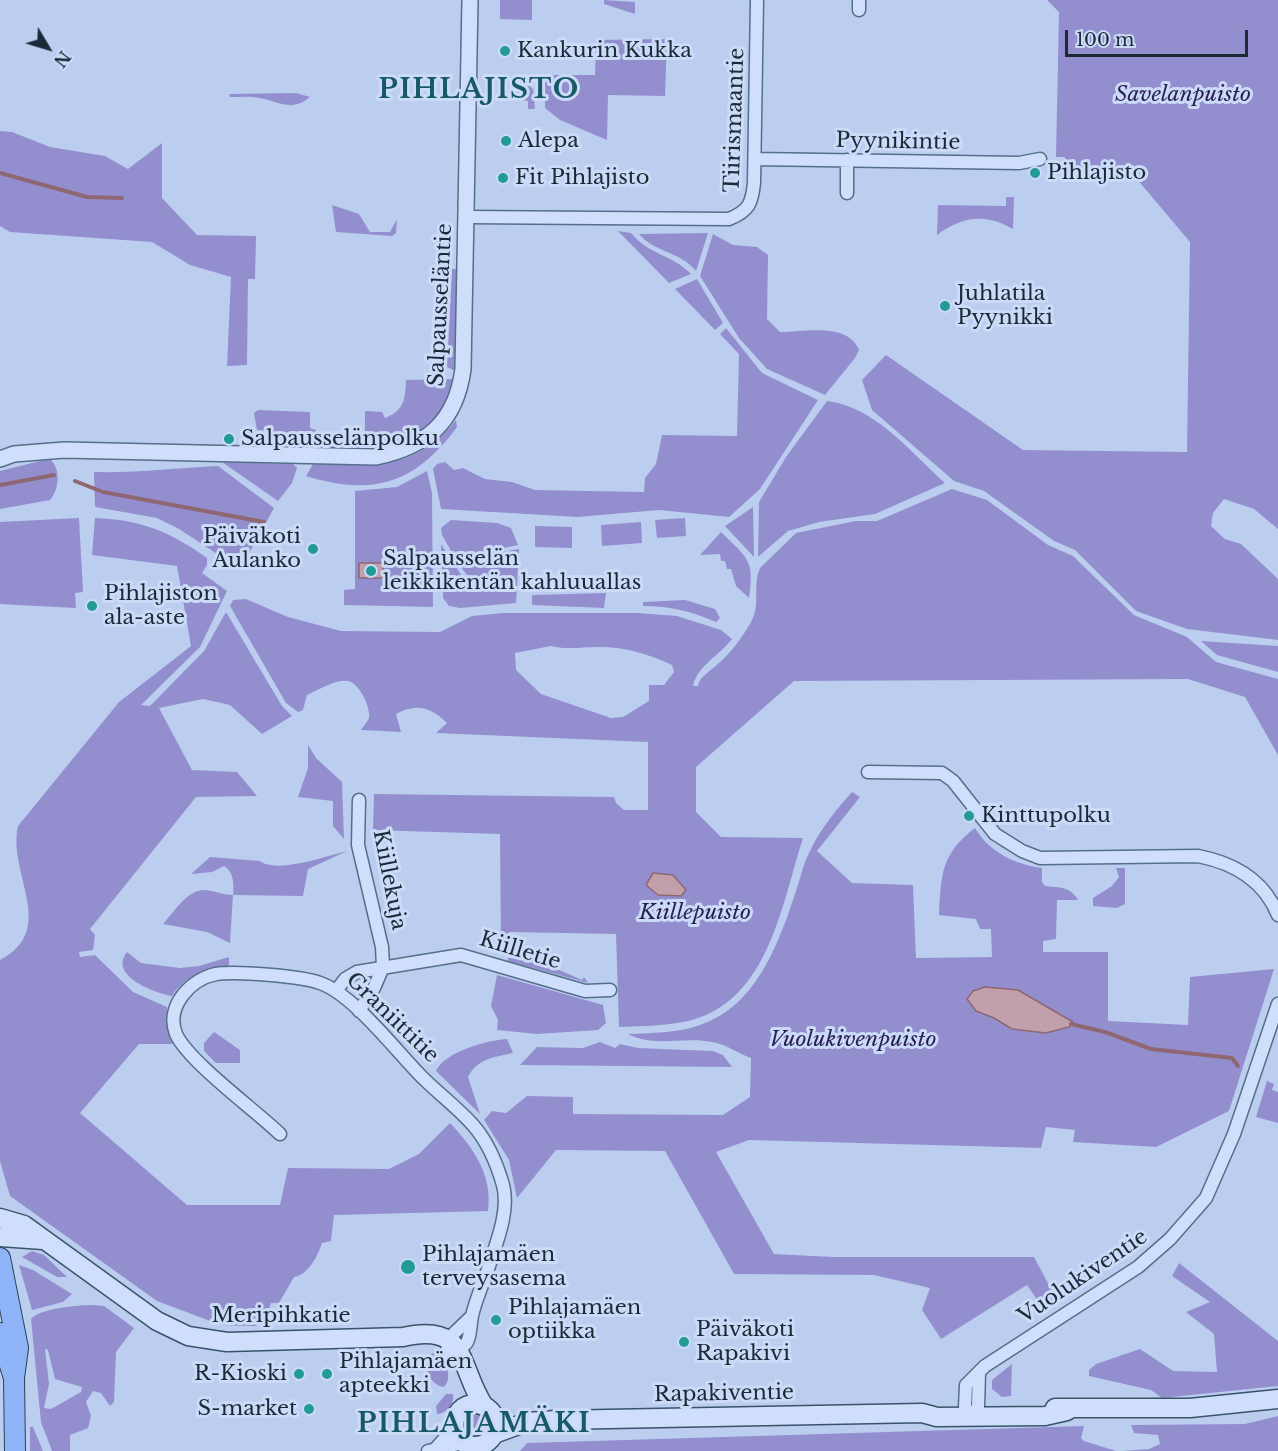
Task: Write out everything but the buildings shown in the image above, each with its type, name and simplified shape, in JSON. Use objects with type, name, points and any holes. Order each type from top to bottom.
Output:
[{"type":"main road","name":"Meripihkatie","points":[[0,1218],[18,1222],[157,1321],[188,1336],[227,1342],[403,1337],[428,1334],[451,1347]]},
{"type":"main road","points":[[0,1237],[45,1241]]},
{"type":"main road","points":[[0,1258],[18,1348],[14,1378],[15,1451]]},
{"type":"main road","points":[[0,1334],[14,1378]]},
{"type":"main road","points":[[451,1347],[464,1407]]},
{"type":"main road","points":[[451,1347],[476,1394],[488,1409],[495,1421],[494,1434],[487,1443],[467,1442],[454,1419],[464,1407],[470,1405],[488,1409]]},
{"type":"main road","name":"Rapakiventie","points":[[494,1434],[527,1422],[922,1413],[937,1418],[972,1411],[1045,1416],[1067,1411],[1190,1408],[1278,1399]]},
{"type":"main road","name":"Rapakiventie","points":[[488,1409],[527,1422]]},
{"type":"street","name":"Salpausseläntie","points":[[7,457],[64,450],[376,457],[412,447],[438,428],[450,413],[460,393],[463,369],[470,0]]},
{"type":"street","name":"Tiirismaantie","points":[[467,216],[729,219],[743,214],[752,203],[756,159],[757,0]]},
{"type":"street","name":"Pyynikintie","points":[[756,159],[1019,163],[1040,159]]},
{"type":"street","points":[[847,160],[847,193]]},
{"type":"street","points":[[868,772],[942,773],[953,781],[995,834],[1022,851],[1040,858],[1198,855],[1214,859],[1243,871],[1262,887],[1271,899],[1278,915]]},
{"type":"street","name":"Kiillekuja","points":[[359,800],[358,845],[382,947],[383,967]]},
{"type":"street","name":"Kiilletie","points":[[336,991],[345,979],[357,972],[461,955],[585,991],[610,990]]},
{"type":"street","points":[[359,1011],[374,988],[383,967]]},
{"type":"street","name":"Graniittitie","points":[[280,1134],[183,1046],[175,1031],[176,1004],[183,993],[197,981],[217,974],[298,978],[321,983],[336,991],[359,1011],[472,1125],[489,1147],[503,1186],[505,1202],[501,1224],[472,1316],[470,1338],[451,1347]]},
{"type":"street","name":"Vuolukiventie","points":[[972,1411],[979,1372],[993,1360],[1138,1267],[1170,1239],[1206,1198],[1234,1134],[1278,1004]]},
{"type":"street","points":[[432,1449],[467,1442]]},
{"type":"green space","points":[[500,0],[532,0],[532,20],[500,19]]},
{"type":"green space","points":[[604,0],[635,2],[635,14],[604,4]]},
{"type":"green space","name":"Savelanpuisto","points":[[1047,0],[1278,0],[1278,529],[1254,509],[1224,499],[1213,513],[1211,526],[1225,539],[1241,544],[1278,579],[1278,640],[1187,629],[1136,611],[1075,550],[1054,541],[984,491],[954,481],[872,410],[862,380],[886,355],[1023,450],[1187,452],[1190,242],[1136,178],[1064,177],[1065,157],[1056,157],[1059,12]]},
{"type":"green space","points":[[667,39],[665,96],[608,95],[607,140],[560,120],[545,108],[545,75],[595,75],[596,40]]},
{"type":"green space","points":[[517,84],[527,84],[533,89],[535,109],[528,109],[528,101],[522,100],[522,93],[517,93]]},
{"type":"green space","points":[[296,93],[310,97],[304,102],[292,105],[257,97],[230,97],[229,94]]},
{"type":"green space","points":[[0,131],[12,132],[50,147],[105,156],[128,169],[162,143],[162,198],[197,235],[256,236],[255,279],[248,279],[247,365],[227,366],[231,277],[190,265],[152,242],[10,232],[0,226]]},
{"type":"green space","points":[[1006,197],[1014,197],[1013,229],[993,221],[974,219],[956,224],[937,235],[938,205],[1006,206]]},
{"type":"green space","points":[[332,205],[359,214],[370,232],[390,232],[397,219],[396,233],[392,236],[336,232]]},
{"type":"green space","points":[[618,231],[631,233],[638,241],[676,262],[691,274],[669,283]]},
{"type":"green space","points":[[708,233],[696,271],[683,260],[652,245],[639,234]]},
{"type":"green space","points":[[713,234],[733,245],[757,247],[768,255],[767,319],[780,332],[824,330],[845,335],[853,341],[859,350],[855,358],[825,395],[767,369],[739,338],[700,276]]},
{"type":"green space","points":[[452,269],[457,269],[455,371],[447,367]]},
{"type":"green space","points":[[697,279],[723,323],[715,330],[675,289]]},
{"type":"green space","points":[[726,328],[762,373],[818,400],[760,489],[729,517],[659,510],[578,517],[441,509],[433,469],[437,464],[445,462],[454,470],[463,468],[485,479],[512,482],[535,490],[644,492],[645,478],[656,464],[662,435],[737,436],[739,354],[720,334]]},
{"type":"green space","points":[[454,379],[443,411],[433,424],[420,434],[406,441],[376,448],[328,448],[326,444],[365,445],[365,411],[382,412],[385,418],[392,415],[403,403],[406,380]]},
{"type":"green space","points":[[827,401],[845,405],[877,421],[945,483],[875,514],[819,522],[788,531],[758,557],[759,502],[786,457]]},
{"type":"green space","points":[[258,410],[310,412],[310,428],[316,430],[316,446],[307,446],[295,433],[257,430],[254,413]]},
{"type":"green space","points":[[456,420],[457,427],[426,461],[409,473],[392,480],[353,485],[306,476],[313,464],[373,464],[408,457],[425,449],[441,437]]},
{"type":"green space","points":[[258,437],[294,440],[298,448],[258,441]]},
{"type":"green space","points":[[51,460],[54,464],[58,480],[50,500],[0,509],[0,471]]},
{"type":"green space","points":[[222,462],[293,464],[297,468],[292,483],[278,501]]},
{"type":"green space","points":[[218,466],[274,508],[243,564],[237,567],[179,529],[157,518],[95,507],[94,472]]},
{"type":"green space","points":[[427,471],[432,493],[433,607],[344,605],[344,590],[355,589],[355,491],[397,487]]},
{"type":"green space","name":"Kiillepuisto","points":[[952,489],[987,500],[1048,545],[1073,556],[1134,615],[1187,637],[1216,662],[1278,679],[1278,755],[1245,697],[1188,679],[794,681],[696,767],[696,812],[721,837],[803,838],[779,919],[755,970],[739,992],[718,1009],[692,1020],[674,1023],[619,1027],[616,934],[509,932],[509,947],[501,947],[500,834],[373,830],[374,794],[614,797],[616,803],[624,810],[648,810],[648,742],[436,733],[447,723],[435,713],[423,708],[410,709],[396,714],[401,732],[361,730],[369,718],[368,708],[360,691],[348,681],[332,683],[307,695],[303,710],[298,712],[286,703],[230,606],[233,600],[246,599],[288,617],[341,631],[440,632],[472,616],[503,613],[638,613],[677,616],[721,630],[732,639],[699,672],[693,686],[698,686],[703,676],[734,647],[751,622],[756,609],[760,568],[796,533],[856,521],[877,521]],"holes":[[[551,646],[609,647],[628,650],[672,665],[674,672],[664,685],[649,685],[649,701],[623,717],[611,718],[541,694],[516,670],[515,653]]]},
{"type":"green space","points":[[753,507],[754,557],[725,526]]},
{"type":"green space","points":[[79,518],[83,592],[75,593],[76,608],[0,604],[0,522]]},
{"type":"green space","points":[[95,518],[141,524],[180,541],[207,558],[207,565],[202,573],[227,591],[200,647],[141,705],[150,706],[204,651],[226,612],[282,706],[292,716],[262,734],[230,705],[203,699],[159,708],[192,770],[237,772],[257,796],[196,797],[90,929],[95,935],[93,950],[79,952],[80,957],[95,955],[133,992],[167,1007],[167,1026],[173,1044],[139,1044],[80,1113],[187,1205],[280,1205],[288,1168],[389,1169],[419,1154],[450,1123],[480,1162],[487,1185],[488,1211],[334,1215],[331,1241],[322,1243],[312,1264],[304,1273],[294,1277],[279,1303],[271,1303],[265,1322],[255,1326],[221,1325],[157,1301],[10,1196],[0,1161],[0,960],[17,947],[26,933],[29,917],[16,844],[18,826],[119,702],[191,646],[177,566],[92,555]]},
{"type":"green space","points":[[685,518],[686,536],[657,538],[655,520]]},
{"type":"green space","points":[[451,520],[497,523],[511,528],[518,545],[499,549],[501,552],[519,549],[517,586],[487,586],[469,577],[442,535],[441,528]]},
{"type":"green space","points":[[641,522],[642,543],[602,546],[601,525]]},
{"type":"green space","points":[[535,526],[572,527],[572,548],[535,547]]},
{"type":"green space","points":[[721,532],[743,554],[750,567],[749,598],[736,586],[731,569],[727,569],[725,561],[721,561],[720,554],[700,555]]},
{"type":"green space","points":[[441,544],[462,576],[471,584],[497,590],[517,590],[516,603],[460,608],[449,606],[443,598]]},
{"type":"green space","points":[[606,593],[604,608],[532,605],[532,595]]},
{"type":"green space","points":[[685,600],[715,609],[720,618],[716,622],[680,610],[643,606],[643,602]]},
{"type":"green space","points":[[1201,641],[1278,646],[1278,672],[1217,655]]},
{"type":"green space","points":[[308,745],[316,758],[342,782],[344,839],[333,826],[333,801],[298,797],[308,768]]},
{"type":"green space","name":"Vuolukivenpuisto","points":[[852,792],[860,797],[817,851],[852,883],[913,885],[916,958],[992,957],[991,929],[980,929],[976,919],[939,915],[942,876],[949,856],[975,828],[988,844],[1004,856],[1022,864],[1042,868],[1042,882],[1045,886],[1064,888],[1075,895],[1078,900],[1057,900],[1056,939],[1043,941],[1043,952],[1108,952],[1108,1021],[1188,1025],[1190,977],[1274,969],[1229,1111],[1156,1147],[1073,1142],[1075,1130],[1046,1127],[1041,1148],[749,1140],[716,1152],[774,1254],[833,1257],[1034,1257],[1058,1302],[1044,1310],[1027,1285],[941,1339],[922,1310],[930,1288],[874,1275],[734,1274],[665,1151],[556,1150],[517,1198],[509,1160],[484,1120],[492,1111],[506,1113],[527,1096],[573,1097],[573,1114],[723,1115],[750,1097],[751,1058],[712,1042],[648,1040],[628,1034],[673,1031],[700,1025],[736,1004],[750,989],[762,972],[781,933],[805,861],[814,843]]},
{"type":"green space","points":[[347,851],[308,869],[303,896],[233,895],[232,875],[224,866],[212,872],[191,874],[210,857],[260,861],[278,866],[302,863]]},
{"type":"green space","points":[[1116,868],[1125,868],[1125,904],[1117,908],[1093,906],[1093,898],[1112,886],[1119,877]]},
{"type":"green space","points":[[207,890],[233,895],[230,943],[207,932],[163,924],[181,902],[198,891]]},
{"type":"green space","points":[[127,952],[141,963],[180,968],[199,966],[229,957],[229,969],[196,975],[184,983],[172,996],[145,987],[128,976],[123,961]]},
{"type":"green space","points":[[508,958],[540,959],[541,964],[557,964],[557,969],[582,980],[584,977],[588,983],[508,961]]},
{"type":"green space","points":[[497,975],[603,1005],[606,1023],[598,1030],[537,1034],[497,1030],[498,1020],[491,1006]]},
{"type":"green space","points":[[214,1032],[240,1050],[240,1063],[216,1063],[204,1051],[204,1043]]},
{"type":"green space","points":[[507,1039],[513,1053],[481,1063],[468,1077],[480,1114],[436,1071],[448,1058],[467,1048]]},
{"type":"green space","points":[[600,1042],[615,1048],[620,1044],[638,1048],[713,1051],[723,1055],[732,1067],[520,1065],[537,1047],[583,1048]]},
{"type":"green space","points":[[1267,1081],[1274,1084],[1272,1090],[1278,1092],[1278,1123],[1256,1117]]},
{"type":"green space","points":[[32,1251],[44,1255],[67,1277],[57,1277],[22,1257]]},
{"type":"green space","points":[[1179,1263],[1278,1341],[1278,1386],[1162,1398],[1151,1390],[1089,1376],[1089,1370],[1096,1364],[1140,1349],[1173,1371],[1217,1372],[1214,1334],[1186,1312],[1210,1302],[1172,1276]]},
{"type":"green space","points":[[19,1265],[33,1270],[72,1294],[63,1302],[32,1310]]},
{"type":"green space","points":[[104,1306],[134,1328],[116,1352],[114,1402],[110,1406],[101,1393],[93,1391],[86,1402],[91,1416],[88,1428],[70,1435],[70,1451],[52,1451],[41,1422],[31,1319],[51,1310]],"holes":[[[45,1349],[48,1350],[55,1379],[82,1387],[81,1392],[51,1409],[44,1408],[49,1384]]]},
{"type":"green space","points":[[433,1353],[447,1368],[448,1378],[444,1387],[432,1380],[426,1367],[426,1357]]},
{"type":"green space","points":[[1012,1364],[1011,1396],[1002,1397],[992,1389],[992,1380]]},
{"type":"green space","points":[[446,1394],[453,1394],[451,1404],[447,1410],[437,1414],[436,1406]]},
{"type":"green space","points":[[475,1413],[484,1417],[488,1426],[484,1435],[475,1439],[466,1435],[462,1426],[466,1417]]},
{"type":"green space","points":[[1278,1416],[1278,1451],[1122,1451],[1149,1449],[1160,1444],[1158,1435],[1134,1433],[1131,1425],[1245,1424]]},
{"type":"green space","points":[[1084,1426],[1081,1438],[1084,1441],[1116,1451],[520,1451],[527,1443]]},
{"type":"green space","points":[[30,1427],[33,1427],[43,1451],[30,1451]]},
{"type":"shaded area","name":"Salpausselän leikkikentän kahluuallas","points":[[359,563],[383,563],[383,578],[359,578]]},
{"type":"shaded area","points":[[653,873],[673,875],[686,890],[681,896],[658,895],[646,885]]},
{"type":"shaded area","points":[[985,987],[1018,990],[1073,1022],[1069,1027],[1046,1033],[1012,1029],[976,1011],[967,999],[973,991]]},
{"type":"waterway","points":[[0,173],[87,197],[122,198]]},
{"type":"waterway","points":[[0,485],[54,475]]},
{"type":"waterway","points":[[75,481],[103,492],[264,522]]},
{"type":"waterway","points":[[1071,1024],[1105,1032],[1151,1049],[1232,1058],[1238,1066]]},
{"type":"place","name":"Kankurin Kukka","points":[[505,51]]},
{"type":"place","name":"Alepa","points":[[506,141]]},
{"type":"place","name":"Pihlajisto","points":[[1035,173]]},
{"type":"place","name":"Fit Pihlajisto","points":[[503,178]]},
{"type":"place","name":"Juhlatila Pyynikki","points":[[945,306]]},
{"type":"place","name":"Salpausselänpolku","points":[[229,439]]},
{"type":"place","name":"Päiväkoti Aulanko","points":[[313,549]]},
{"type":"place","name":"Salpausselän leikkikentän kahluuallas","points":[[371,571]]},
{"type":"place","name":"Pihlajiston ala-aste","points":[[92,606]]},
{"type":"place","name":"Kinttupolku","points":[[969,816]]},
{"type":"place","name":"Pihlajamäen terveysasema","points":[[408,1267]]},
{"type":"place","name":"Pihlajamäen optiikka","points":[[496,1320]]},
{"type":"place","name":"Päiväkoti Rapakivi","points":[[684,1342]]},
{"type":"place","name":"R-Kioski","points":[[299,1374]]},
{"type":"place","name":"Pihlajamäen apteekki","points":[[327,1374]]},
{"type":"place","name":"S-market","points":[[309,1409]]},
{"type":"district","name":"PIHLAJISTO","points":[[479,90]]},
{"type":"district","name":"PIHLAJAMÄKI","points":[[474,1424]]}]
